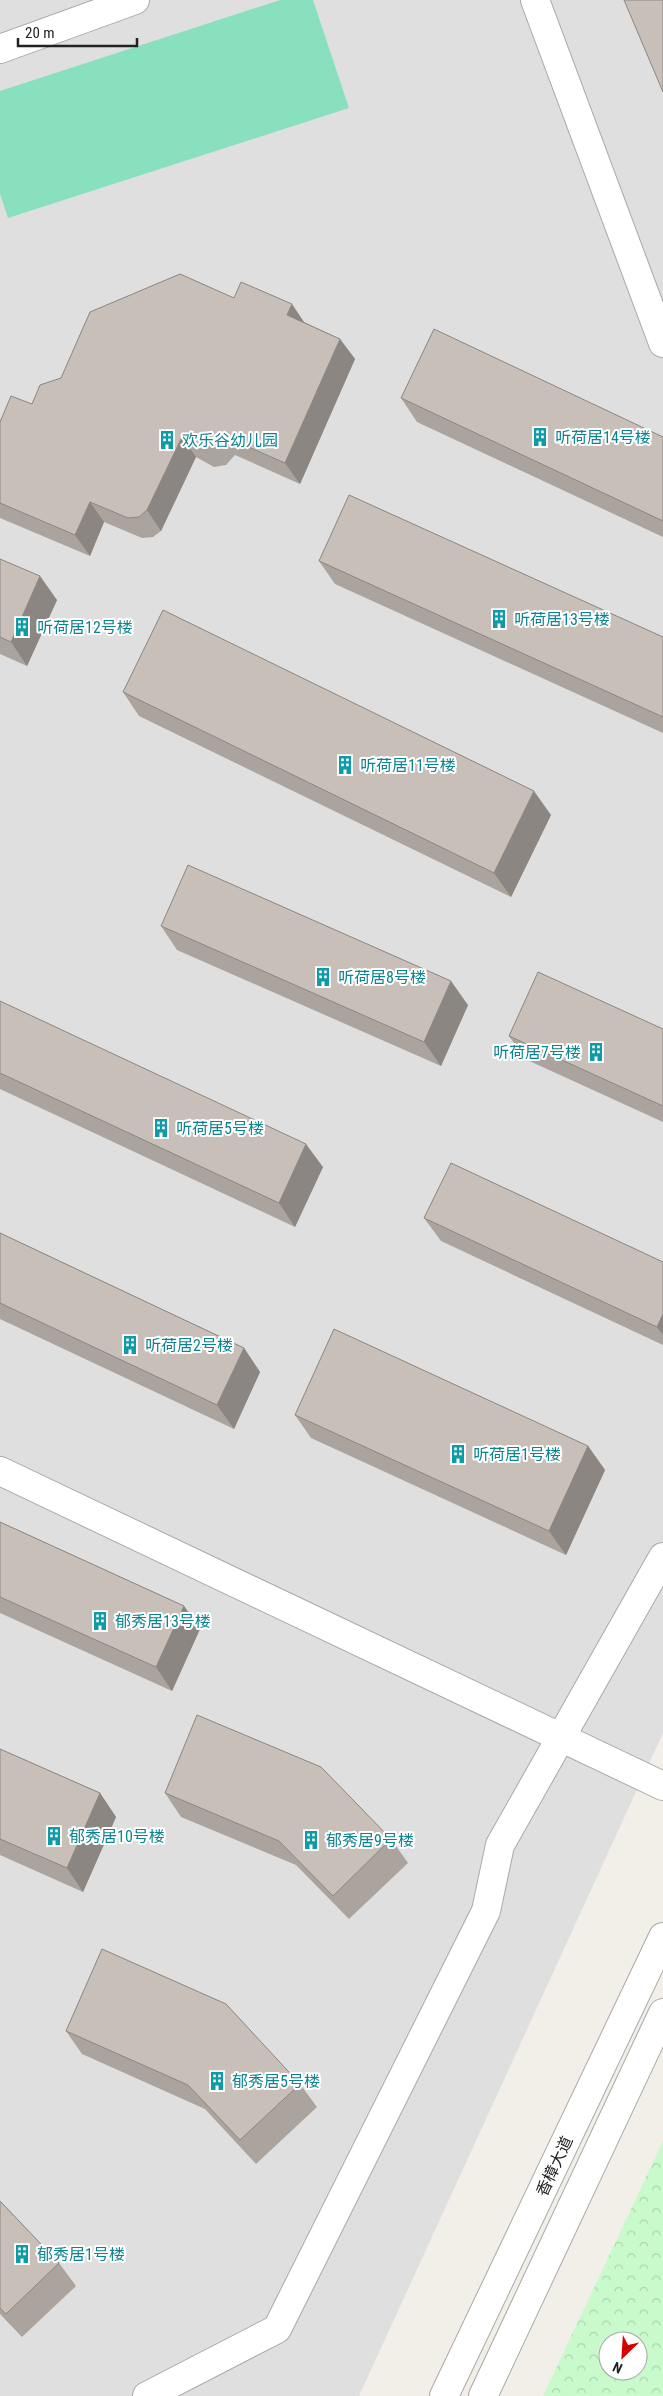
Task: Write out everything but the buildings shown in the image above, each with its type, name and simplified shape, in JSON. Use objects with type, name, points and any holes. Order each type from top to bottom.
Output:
[{"type":"street","points":[[0,49],[135,0]]},
{"type":"street","points":[[535,0],[663,343]]},
{"type":"street","points":[[0,1471],[663,1786]]},
{"type":"street","points":[[147,2396],[277,2330],[486,1911],[500,1845],[663,1557]]},
{"type":"street","name":"香樟大道","points":[[444,2396],[663,1936]]},
{"type":"street","name":"香樟大道","points":[[483,2396],[663,2013]]},
{"type":"shaded area","points":[[0,0],[663,0],[663,1733],[359,2396],[0,2396]]},
{"type":"green space","points":[[280,0],[313,0],[349,108],[8,218],[0,194],[0,91]]},
{"type":"green space","points":[[663,2141],[663,2396],[543,2396]]},
{"type":"place","name":"听荷居14号楼","points":[[540,437]]},
{"type":"place","name":"欢乐谷幼儿园","points":[[167,440]]},
{"type":"place","name":"听荷居13号楼","points":[[499,619]]},
{"type":"place","name":"听荷居12号楼","points":[[22,627]]},
{"type":"place","name":"听荷居11号楼","points":[[345,765]]},
{"type":"place","name":"听荷居8号楼","points":[[323,977]]},
{"type":"place","name":"听荷居7号楼","points":[[596,1052]]},
{"type":"place","name":"听荷居5号楼","points":[[161,1128]]},
{"type":"place","name":"听荷居2号楼","points":[[130,1345]]},
{"type":"place","name":"听荷居1号楼","points":[[458,1454]]},
{"type":"place","name":"郁秀居13号楼","points":[[100,1621]]},
{"type":"place","name":"郁秀居10号楼","points":[[54,1836]]},
{"type":"place","name":"郁秀居9号楼","points":[[311,1840]]},
{"type":"place","name":"郁秀居5号楼","points":[[217,2081]]},
{"type":"place","name":"郁秀居1号楼","points":[[22,2254]]}]
